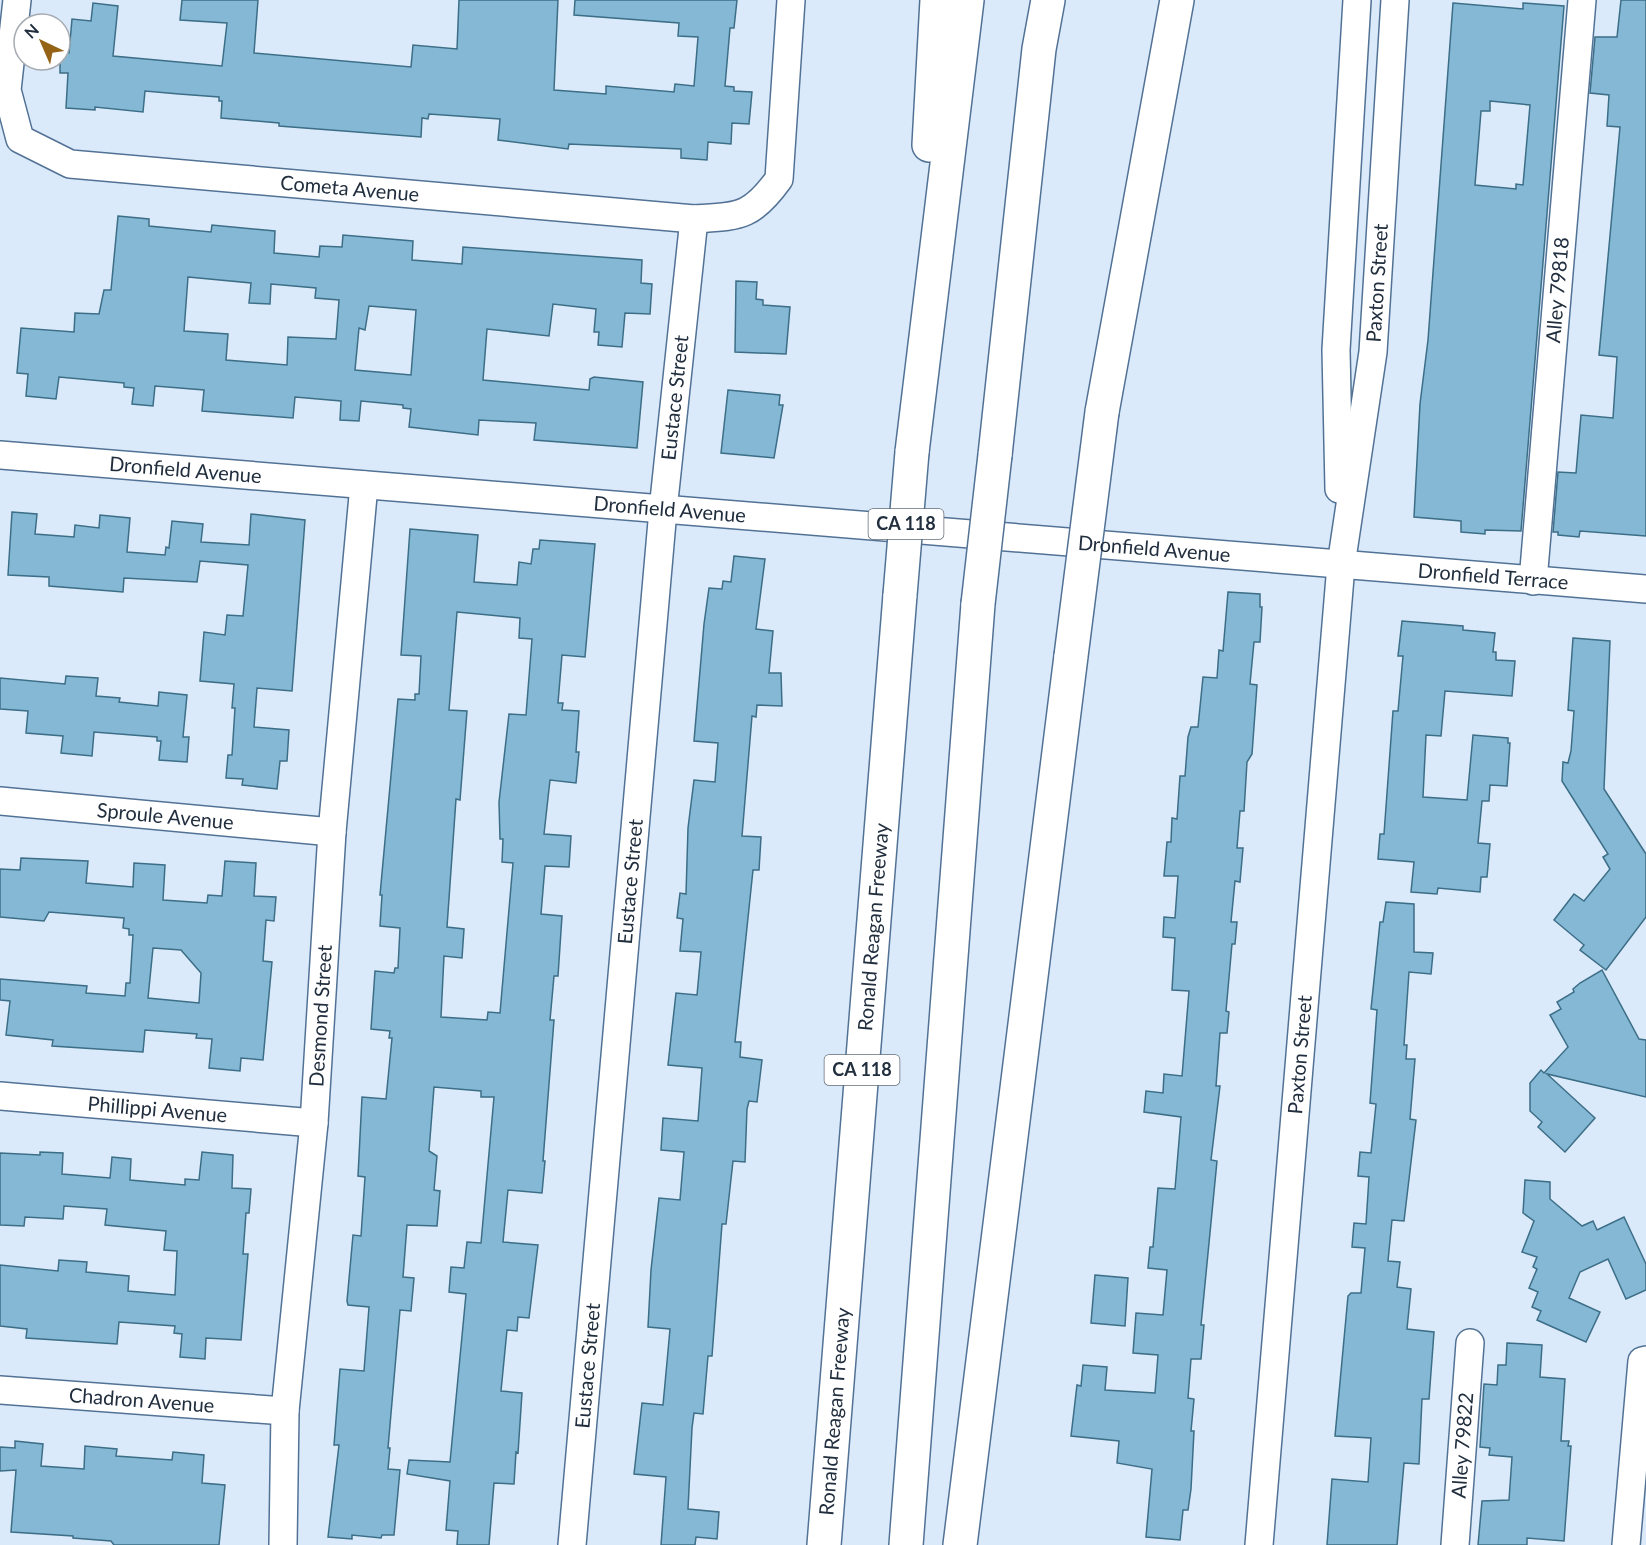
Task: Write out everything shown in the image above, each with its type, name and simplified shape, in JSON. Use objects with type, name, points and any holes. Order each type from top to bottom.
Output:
[{"type":"highway","points":[[912,452],[937,0]]},
{"type":"highway","points":[[912,452],[967,0]]},
{"type":"highway","points":[[906,1545],[978,604],[1039,49],[1048,0]]},
{"type":"highway","points":[[960,1545],[1102,412],[1177,0]]},
{"type":"highway","name":"Ronald Reagan Freeway","points":[[824,1545],[912,452]]},
{"type":"street","name":"Cometa Avenue","points":[[17,0],[7,90],[20,139],[70,164],[694,219],[740,216],[765,199],[779,179],[791,0]]},
{"type":"street","name":"Paxton Street","points":[[1341,565],[1336,350],[1357,0]]},
{"type":"street","name":"Paxton Street","points":[[1259,1545],[1341,565],[1373,352],[1395,0]]},
{"type":"street","name":"Alley 79818","points":[[1533,580],[1582,0]]},
{"type":"street","name":"Eustace Street","points":[[572,1545],[663,510],[694,219]]},
{"type":"street","name":"Dronfield Avenue","points":[[0,455],[1341,565]]},
{"type":"street","name":"Desmond Street","points":[[283,1545],[285,1411],[314,1123],[332,832],[364,485]]},
{"type":"street","name":"Dronfield Terrace","points":[[1341,565],[1646,589]]},
{"type":"street","name":"Sproule Avenue","points":[[0,801],[332,832]]},
{"type":"street","name":"Phillippi Avenue","points":[[0,1096],[314,1123]]},
{"type":"street","name":"Alley 79822","points":[[1455,1545],[1470,1343]]},
{"type":"street","points":[[1626,1545],[1644,1360]]},
{"type":"street","name":"Chadron Avenue","points":[[0,1390],[285,1411]]},
{"type":"building","points":[[182,0],[258,0],[254,53],[411,67],[413,45],[457,49],[459,0],[558,0],[554,90],[606,94],[606,86],[674,92],[675,84],[694,86],[698,37],[678,36],[679,23],[574,15],[575,0],[737,0],[734,28],[730,28],[725,86],[734,87],[734,91],[752,92],[749,124],[732,123],[731,144],[708,142],[707,160],[681,158],[681,149],[569,144],[568,149],[498,140],[500,119],[429,114],[428,119],[422,118],[421,137],[279,126],[279,123],[221,118],[222,101],[219,101],[219,97],[145,91],[143,112],[95,107],[95,110],[66,108],[68,73],[60,72],[72,72],[72,19],[91,21],[93,3],[118,6],[113,56],[222,66],[227,23],[180,20]]},
{"type":"building","points":[[1621,0],[1646,0],[1646,536],[1580,531],[1579,537],[1558,535],[1558,532],[1553,532],[1558,472],[1576,473],[1581,415],[1613,418],[1617,357],[1599,355],[1620,127],[1607,126],[1609,95],[1590,93],[1595,37],[1617,37]]},
{"type":"building","points":[[1453,3],[1523,9],[1523,3],[1564,6],[1521,531],[1485,530],[1485,534],[1461,532],[1461,521],[1414,517],[1420,404],[1428,340]],"holes":[[[1490,101],[1530,105],[1523,185],[1516,184],[1516,189],[1475,185],[1481,111],[1490,111]]]},
{"type":"building","points":[[118,216],[149,219],[149,226],[211,232],[212,225],[275,231],[274,253],[319,257],[320,246],[342,247],[343,235],[413,241],[412,260],[462,264],[463,247],[642,260],[641,283],[652,284],[650,314],[625,313],[622,347],[598,345],[599,332],[594,332],[596,309],[553,304],[549,336],[487,329],[483,380],[589,390],[590,379],[594,377],[643,382],[637,448],[534,440],[536,423],[479,420],[478,435],[409,427],[411,409],[403,408],[403,405],[361,401],[359,421],[340,420],[341,401],[295,397],[293,418],[202,411],[204,390],[155,386],[153,406],[132,404],[134,388],[124,387],[124,383],[59,377],[56,399],[26,396],[28,374],[17,373],[21,328],[74,332],[75,313],[99,314],[104,290],[111,290]],"holes":[[[188,277],[251,283],[249,303],[270,304],[271,284],[316,288],[315,298],[339,300],[336,339],[288,337],[287,365],[226,360],[228,334],[184,331]],[[369,306],[416,310],[411,375],[355,370],[359,328],[365,330]]]},
{"type":"building","points":[[736,281],[757,282],[756,299],[763,300],[763,305],[790,307],[786,354],[735,352]]},
{"type":"building","points":[[728,390],[780,395],[779,405],[783,405],[774,458],[721,453]]},
{"type":"building","points":[[12,512],[37,514],[35,534],[74,537],[75,525],[99,528],[100,515],[130,518],[127,552],[165,555],[166,547],[169,548],[172,521],[203,524],[201,542],[249,545],[251,514],[305,520],[292,691],[257,688],[254,727],[289,730],[287,761],[280,761],[277,789],[242,785],[243,779],[226,778],[228,755],[232,755],[234,684],[200,681],[204,632],[225,635],[227,615],[243,616],[248,565],[200,561],[197,582],[124,578],[123,592],[49,586],[49,577],[8,575]]},
{"type":"building","points":[[410,529],[478,535],[474,582],[517,585],[519,562],[531,564],[533,549],[539,549],[540,540],[595,544],[585,657],[562,655],[558,703],[563,703],[562,710],[579,711],[576,752],[579,752],[576,783],[550,780],[544,834],[571,836],[569,867],[545,866],[541,914],[562,916],[558,976],[554,976],[550,1020],[554,1020],[543,1161],[545,1161],[542,1193],[508,1190],[503,1242],[538,1245],[529,1318],[518,1317],[517,1331],[507,1330],[501,1391],[522,1393],[518,1453],[516,1452],[514,1484],[494,1483],[489,1545],[457,1545],[458,1531],[446,1530],[450,1481],[407,1474],[409,1460],[450,1462],[466,1294],[449,1292],[451,1267],[464,1268],[467,1242],[481,1243],[494,1097],[481,1097],[481,1091],[434,1087],[429,1151],[437,1156],[434,1190],[440,1191],[437,1226],[407,1225],[403,1277],[414,1278],[411,1311],[400,1310],[388,1448],[390,1448],[388,1469],[400,1470],[394,1535],[382,1535],[381,1538],[352,1535],[352,1539],[328,1537],[339,1445],[334,1445],[340,1369],[364,1371],[369,1307],[348,1305],[347,1301],[353,1235],[361,1236],[365,1177],[358,1176],[362,1097],[386,1099],[392,1038],[389,1038],[390,1031],[371,1029],[375,971],[394,973],[395,968],[398,968],[400,928],[380,926],[382,895],[380,895],[398,699],[415,700],[415,694],[419,694],[421,656],[401,655]],"holes":[[[457,612],[520,618],[519,638],[532,639],[526,715],[509,714],[499,802],[500,839],[503,839],[502,862],[513,863],[500,1013],[488,1012],[487,1020],[441,1017],[444,956],[462,958],[464,929],[447,927],[456,799],[460,800],[467,711],[449,710]]]},
{"type":"building","points":[[734,556],[765,559],[756,629],[773,631],[769,673],[781,673],[782,706],[757,705],[756,717],[752,716],[742,836],[761,837],[759,870],[753,870],[735,1042],[741,1042],[740,1057],[762,1060],[757,1102],[749,1101],[747,1109],[745,1162],[733,1161],[726,1224],[722,1224],[712,1356],[708,1356],[703,1414],[694,1413],[692,1428],[688,1509],[719,1512],[717,1539],[696,1537],[695,1545],[661,1545],[666,1477],[634,1474],[642,1403],[663,1405],[670,1329],[648,1327],[651,1270],[659,1198],[680,1200],[684,1152],[661,1150],[663,1118],[698,1121],[702,1068],[668,1065],[676,993],[697,995],[701,952],[680,951],[683,919],[677,918],[680,893],[686,894],[688,828],[694,780],[715,782],[718,743],[694,741],[709,588],[722,589],[723,581],[731,582]]},
{"type":"building","points":[[1228,592],[1260,594],[1260,607],[1262,607],[1260,642],[1254,642],[1250,684],[1257,685],[1252,754],[1247,762],[1244,811],[1240,811],[1237,848],[1243,848],[1240,882],[1235,881],[1231,922],[1237,922],[1235,944],[1232,944],[1226,1011],[1229,1012],[1227,1033],[1220,1033],[1216,1086],[1220,1086],[1211,1160],[1217,1161],[1201,1325],[1204,1325],[1201,1359],[1191,1359],[1188,1398],[1194,1399],[1191,1431],[1194,1431],[1191,1489],[1188,1510],[1183,1510],[1180,1540],[1146,1537],[1152,1469],[1117,1463],[1119,1441],[1071,1436],[1077,1385],[1081,1386],[1083,1365],[1107,1367],[1105,1390],[1155,1393],[1158,1355],[1133,1353],[1136,1313],[1163,1315],[1167,1270],[1148,1268],[1150,1247],[1153,1247],[1158,1188],[1175,1189],[1181,1117],[1144,1112],[1146,1091],[1163,1093],[1164,1074],[1182,1076],[1189,991],[1172,990],[1175,938],[1163,937],[1164,917],[1175,918],[1178,876],[1164,876],[1167,842],[1171,842],[1172,818],[1177,819],[1180,776],[1185,776],[1188,737],[1191,727],[1198,727],[1203,677],[1217,678],[1219,650],[1223,651]]},
{"type":"building","points":[[1402,621],[1463,626],[1463,630],[1495,633],[1493,652],[1496,652],[1496,660],[1515,661],[1512,696],[1445,691],[1441,736],[1426,735],[1423,797],[1467,800],[1473,735],[1508,738],[1508,743],[1510,743],[1507,786],[1490,785],[1489,801],[1482,801],[1478,843],[1490,844],[1487,877],[1481,877],[1480,892],[1438,888],[1437,894],[1411,892],[1414,862],[1378,859],[1380,834],[1384,834],[1393,711],[1398,711],[1403,656],[1398,656]]},
{"type":"building","points":[[1573,638],[1610,641],[1604,789],[1646,854],[1646,917],[1606,970],[1580,950],[1584,945],[1554,920],[1574,894],[1584,901],[1610,869],[1603,857],[1608,854],[1562,781],[1563,762],[1568,763],[1571,751],[1574,711],[1568,710]]},
{"type":"building","points":[[66,676],[98,678],[96,696],[120,698],[119,702],[158,706],[159,692],[187,695],[183,737],[189,737],[187,762],[159,760],[161,741],[157,741],[157,737],[94,732],[92,756],[61,753],[63,736],[26,733],[28,711],[0,709],[0,678],[65,684]]},
{"type":"building","points":[[21,858],[88,861],[86,883],[133,887],[134,863],[165,865],[163,900],[207,903],[208,895],[222,896],[225,861],[256,863],[254,896],[276,897],[274,921],[266,920],[263,961],[272,962],[263,1060],[241,1058],[240,1071],[209,1068],[212,1039],[196,1038],[197,1034],[145,1030],[143,1052],[52,1046],[53,1040],[6,1035],[10,1001],[0,1000],[0,979],[87,986],[86,993],[125,996],[126,983],[130,983],[133,935],[129,935],[129,929],[123,928],[124,918],[49,912],[44,921],[0,917],[0,869],[20,870]],"holes":[[[153,948],[181,950],[201,973],[199,1003],[148,998]]]},
{"type":"building","points":[[1386,902],[1414,904],[1414,952],[1433,953],[1431,974],[1409,972],[1404,1045],[1407,1045],[1406,1059],[1415,1059],[1410,1119],[1416,1120],[1404,1221],[1392,1220],[1388,1261],[1400,1262],[1397,1287],[1411,1289],[1407,1329],[1434,1332],[1429,1399],[1422,1399],[1419,1464],[1404,1463],[1397,1545],[1327,1545],[1332,1479],[1368,1482],[1371,1438],[1335,1436],[1348,1296],[1351,1293],[1361,1293],[1365,1248],[1352,1247],[1354,1223],[1366,1224],[1369,1177],[1358,1176],[1360,1152],[1371,1153],[1376,1104],[1370,1103],[1377,1010],[1371,1009],[1380,922],[1383,922]]},
{"type":"building","points":[[1602,970],[1639,1039],[1646,1040],[1646,1097],[1547,1074],[1595,1118],[1565,1152],[1538,1127],[1542,1122],[1530,1111],[1530,1083],[1541,1070],[1544,1073],[1568,1047],[1550,1015],[1561,1009],[1557,1002],[1574,992],[1573,989],[1580,983]]},
{"type":"building","points":[[40,1152],[63,1153],[62,1174],[110,1178],[112,1157],[131,1159],[130,1180],[185,1185],[185,1179],[199,1180],[202,1152],[233,1155],[232,1188],[251,1189],[249,1213],[246,1213],[243,1254],[248,1254],[241,1340],[206,1338],[205,1359],[180,1357],[182,1334],[174,1333],[175,1326],[119,1322],[117,1344],[26,1338],[27,1329],[0,1326],[0,1265],[58,1271],[59,1260],[87,1262],[86,1272],[129,1276],[128,1291],[175,1295],[177,1251],[164,1250],[166,1231],[105,1225],[107,1209],[64,1206],[63,1219],[25,1217],[24,1226],[0,1225],[0,1153],[40,1155]]},
{"type":"building","points":[[1525,1180],[1550,1182],[1550,1199],[1582,1226],[1593,1221],[1597,1230],[1624,1217],[1646,1264],[1646,1290],[1626,1299],[1608,1259],[1580,1272],[1569,1298],[1600,1312],[1586,1342],[1537,1320],[1541,1311],[1532,1307],[1538,1292],[1529,1288],[1537,1269],[1533,1267],[1537,1257],[1522,1252],[1534,1221],[1523,1213]]},
{"type":"building","points":[[1095,1275],[1128,1278],[1125,1326],[1091,1323]]},
{"type":"building","points":[[1507,1343],[1542,1345],[1540,1377],[1565,1379],[1561,1441],[1569,1441],[1568,1446],[1571,1446],[1564,1541],[1527,1538],[1527,1545],[1478,1545],[1482,1501],[1509,1500],[1512,1457],[1489,1455],[1490,1448],[1480,1447],[1484,1384],[1497,1385],[1498,1365],[1506,1365]]},
{"type":"building","points":[[15,1441],[43,1444],[41,1466],[84,1469],[85,1446],[117,1449],[116,1456],[172,1460],[173,1452],[204,1455],[202,1483],[225,1485],[219,1545],[114,1545],[111,1541],[73,1538],[73,1536],[11,1532],[16,1470],[0,1471],[0,1447],[15,1448]]}]
